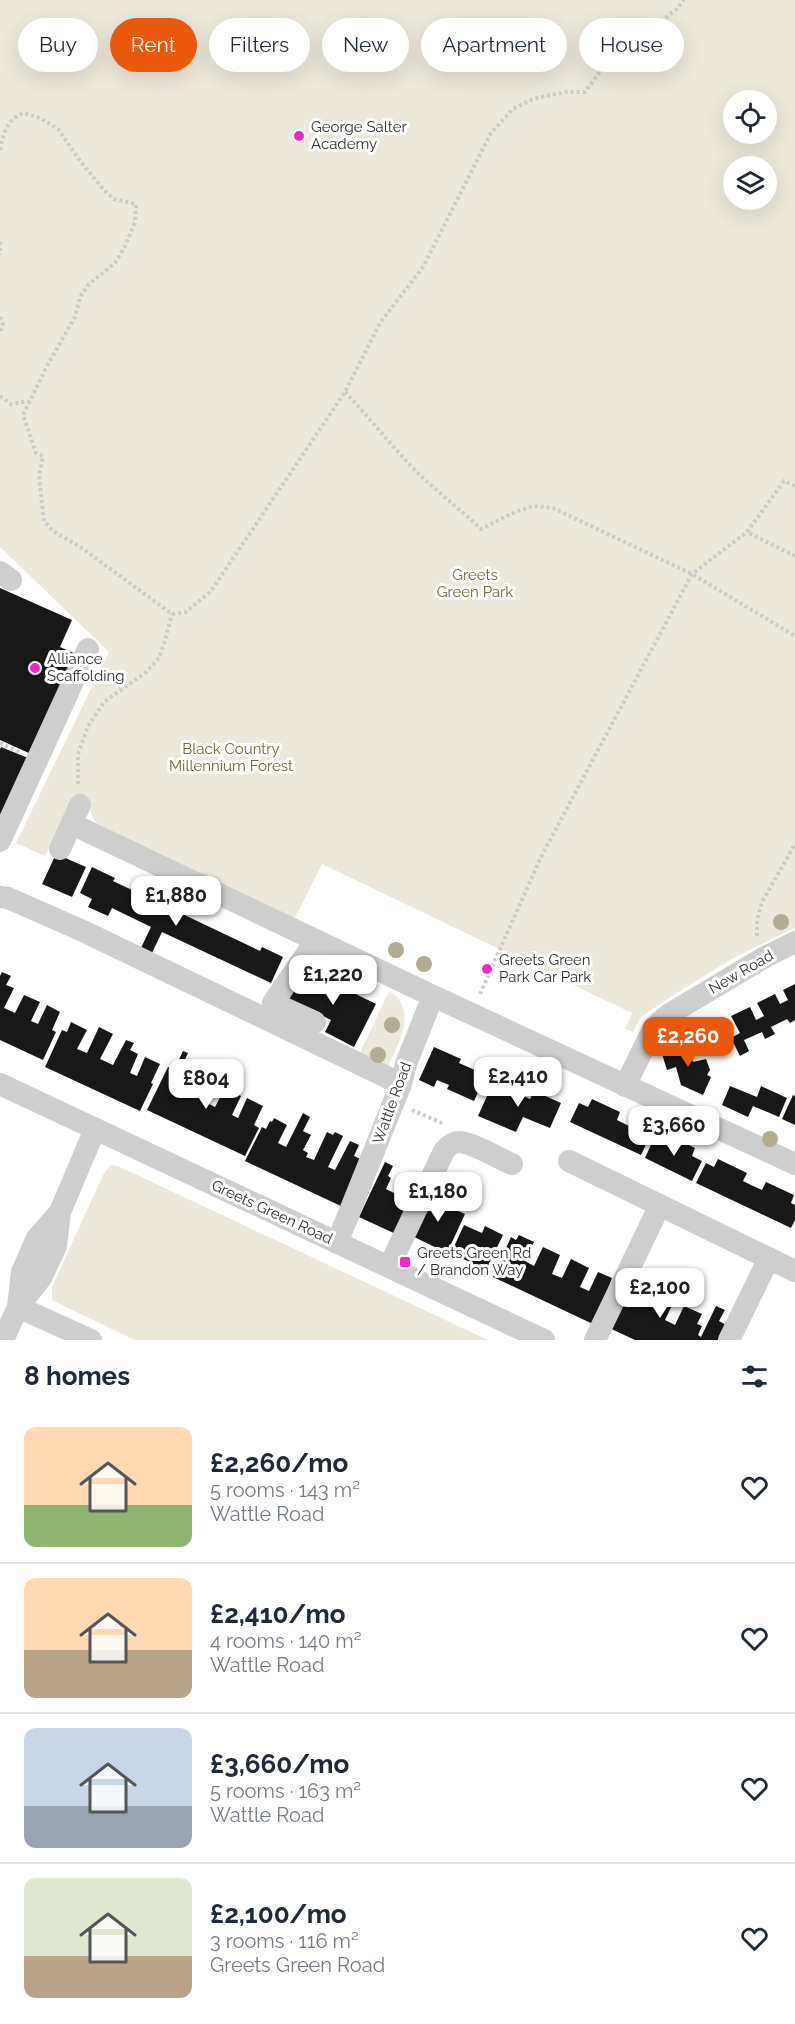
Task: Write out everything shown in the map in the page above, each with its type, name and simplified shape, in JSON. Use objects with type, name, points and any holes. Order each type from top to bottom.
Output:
[{"type":"street","points":[[0,841],[67,684],[88,649]]},
{"type":"street","points":[[60,849],[76,814],[316,940],[795,1164]]},
{"type":"street","points":[[0,897],[8,898],[83,931],[401,1084]]},
{"type":"street","points":[[315,1022],[273,1003],[316,940]]},
{"type":"street","name":"New Road","points":[[625,1086],[654,1027],[661,1021],[765,957],[795,942]]},
{"type":"street","name":"Wattle Road","points":[[337,1243],[401,1084],[406,1064],[433,996]]},
{"type":"street","name":"Greets Green Road","points":[[0,1084],[544,1340]]},
{"type":"street","points":[[3,1340],[18,1307],[41,1278],[56,1246],[60,1212],[95,1130]]},
{"type":"street","points":[[389,1267],[444,1151],[451,1144],[460,1142],[469,1144],[512,1164]]},
{"type":"street","points":[[569,1161],[795,1271]]},
{"type":"street","points":[[595,1340],[660,1205]]},
{"type":"street","points":[[729,1340],[769,1258]]},
{"type":"street","points":[[18,1307],[91,1340]]},
{"type":"path","points":[[0,150],[3,134],[12,119],[23,113],[40,118],[58,129],[80,161],[114,200],[136,204],[135,222],[125,246],[115,263],[89,284],[80,297],[75,317],[28,401],[23,415],[36,453],[43,456],[39,476],[44,521],[53,531],[79,546],[172,614],[186,612],[211,591],[345,392],[380,323],[423,267],[491,133],[513,109],[533,99],[565,92],[585,92],[619,46],[659,23],[677,9],[684,0]]},
{"type":"path","points":[[0,242],[0,255]]},
{"type":"path","points":[[0,317],[3,325],[0,332]]},
{"type":"path","points":[[345,392],[423,478],[481,529],[533,506],[553,508],[692,574],[795,636]]},
{"type":"path","points":[[0,396],[12,404],[28,401]]},
{"type":"path","points":[[471,1014],[541,857],[692,574],[747,532],[784,481],[795,486]]},
{"type":"path","points":[[747,532],[795,556]]},
{"type":"path","points":[[76,814],[78,754],[88,726],[104,702],[145,673],[159,658],[172,614]]},
{"type":"path","points":[[757,939],[762,902],[795,844]]},
{"type":"green space","name":"Greets Green Park","points":[[0,0],[795,0],[795,928],[735,957],[672,996],[641,1017],[633,1032],[625,1029],[632,1013],[322,864],[294,920],[103,827],[92,817],[91,803],[74,795],[45,856],[16,843],[109,652],[0,547]]},
{"type":"green space","points":[[389,991],[403,1007],[405,1017],[400,1039],[387,1069],[359,1055]]},
{"type":"green space","points":[[111,1165],[118,1166],[488,1340],[134,1340],[52,1300],[52,1287],[104,1173]]},
{"type":"building","name":"Alliance Scaffolding","points":[[0,588],[72,620],[60,647],[76,654],[31,754],[0,740]]},
{"type":"building","points":[[1,747],[28,758],[0,820],[0,749]]},
{"type":"building","points":[[56,854],[86,867],[72,897],[42,884]]},
{"type":"building","points":[[92,867],[115,878],[113,881],[260,951],[262,947],[283,957],[271,983],[162,932],[150,957],[139,952],[151,927],[112,908],[108,916],[88,907],[92,899],[80,893]]},
{"type":"building","points":[[305,969],[376,1004],[354,1047],[325,1032],[331,1020],[286,998]]},
{"type":"building","points":[[2,972],[11,976],[6,985],[14,988],[4,1008],[15,1013],[24,995],[40,1002],[31,1021],[38,1024],[47,1005],[60,1012],[52,1030],[56,1032],[43,1060],[0,1040],[0,976]]},
{"type":"building","points":[[795,984],[795,1020],[790,1023],[787,1019],[771,1027],[775,1034],[765,1039],[762,1032],[744,1040],[749,1051],[740,1056],[731,1038],[740,1033],[731,1016],[750,1007],[756,1020],[764,1016],[757,1003],[775,994],[780,1004],[788,1000],[783,990]]},
{"type":"building","points":[[71,1022],[87,1030],[77,1049],[87,1053],[99,1027],[113,1034],[100,1059],[113,1065],[126,1040],[134,1043],[130,1050],[138,1054],[130,1073],[137,1076],[145,1057],[160,1064],[140,1111],[45,1067],[62,1030],[67,1032]]},
{"type":"building","points":[[687,1043],[693,1062],[706,1059],[710,1070],[707,1075],[711,1077],[703,1095],[681,1085],[676,1067],[667,1070],[661,1051]]},
{"type":"building","points":[[434,1047],[461,1059],[459,1063],[486,1075],[474,1101],[447,1089],[449,1085],[437,1080],[434,1087],[419,1080]]},
{"type":"building","points":[[183,1051],[188,1053],[181,1068],[189,1072],[180,1091],[188,1094],[199,1070],[208,1074],[205,1080],[211,1083],[203,1101],[215,1107],[225,1088],[241,1096],[232,1115],[238,1118],[247,1098],[263,1106],[254,1125],[259,1128],[245,1156],[147,1110],[168,1067],[174,1070]]},
{"type":"building","points":[[493,1083],[530,1099],[534,1091],[561,1103],[550,1128],[523,1117],[516,1132],[478,1116]]},
{"type":"building","points":[[730,1086],[757,1097],[761,1086],[787,1098],[779,1117],[753,1106],[748,1117],[722,1105]]},
{"type":"building","points":[[793,1095],[795,1096],[795,1125],[782,1119]]},
{"type":"building","points":[[592,1099],[620,1112],[617,1120],[635,1129],[639,1121],[654,1128],[641,1155],[570,1122],[579,1103],[588,1107]]},
{"type":"building","points":[[303,1113],[310,1117],[303,1131],[311,1135],[303,1150],[308,1153],[306,1157],[314,1160],[327,1132],[333,1135],[335,1132],[343,1136],[328,1167],[335,1170],[350,1141],[359,1145],[354,1156],[365,1161],[343,1207],[245,1161],[262,1127],[266,1129],[274,1118],[287,1125],[278,1143],[286,1147]]},
{"type":"building","points":[[667,1134],[695,1148],[692,1156],[702,1161],[692,1181],[645,1158],[654,1138],[663,1142]]},
{"type":"building","points":[[718,1159],[747,1173],[743,1181],[751,1185],[762,1190],[766,1182],[794,1195],[791,1203],[795,1205],[795,1220],[791,1228],[696,1183],[706,1163],[714,1167]]},
{"type":"building","points":[[385,1162],[393,1166],[388,1176],[391,1178],[386,1189],[396,1194],[403,1180],[414,1185],[412,1190],[415,1191],[400,1236],[359,1217]]},
{"type":"building","points":[[431,1192],[450,1201],[447,1206],[465,1214],[447,1253],[410,1235]]},
{"type":"building","points":[[464,1225],[482,1233],[485,1226],[503,1235],[486,1270],[451,1253]]},
{"type":"building","points":[[519,1235],[534,1242],[525,1261],[534,1266],[543,1247],[560,1255],[552,1274],[562,1278],[571,1259],[589,1268],[580,1287],[589,1291],[598,1272],[612,1278],[595,1325],[493,1277],[511,1237],[516,1240]]},
{"type":"building","points":[[632,1280],[647,1287],[645,1292],[651,1294],[648,1301],[651,1302],[656,1292],[674,1301],[665,1320],[675,1325],[684,1306],[702,1314],[697,1324],[702,1326],[698,1335],[701,1337],[716,1306],[725,1310],[719,1321],[726,1325],[719,1340],[635,1340],[605,1326]]},
{"type":"place","name":"George Salter Academy","points":[[299,136]]},
{"type":"place","name":"Alliance Scaffolding","points":[[35,668]]},
{"type":"place","name":"Greets Green Park Car Park","points":[[487,969]]},
{"type":"place","name":"Greets Green Rd / Brandon Way","points":[[405,1262]]},
{"type":"park label","name":"Black Country Millennium Forest","points":[[231,758]]}]
